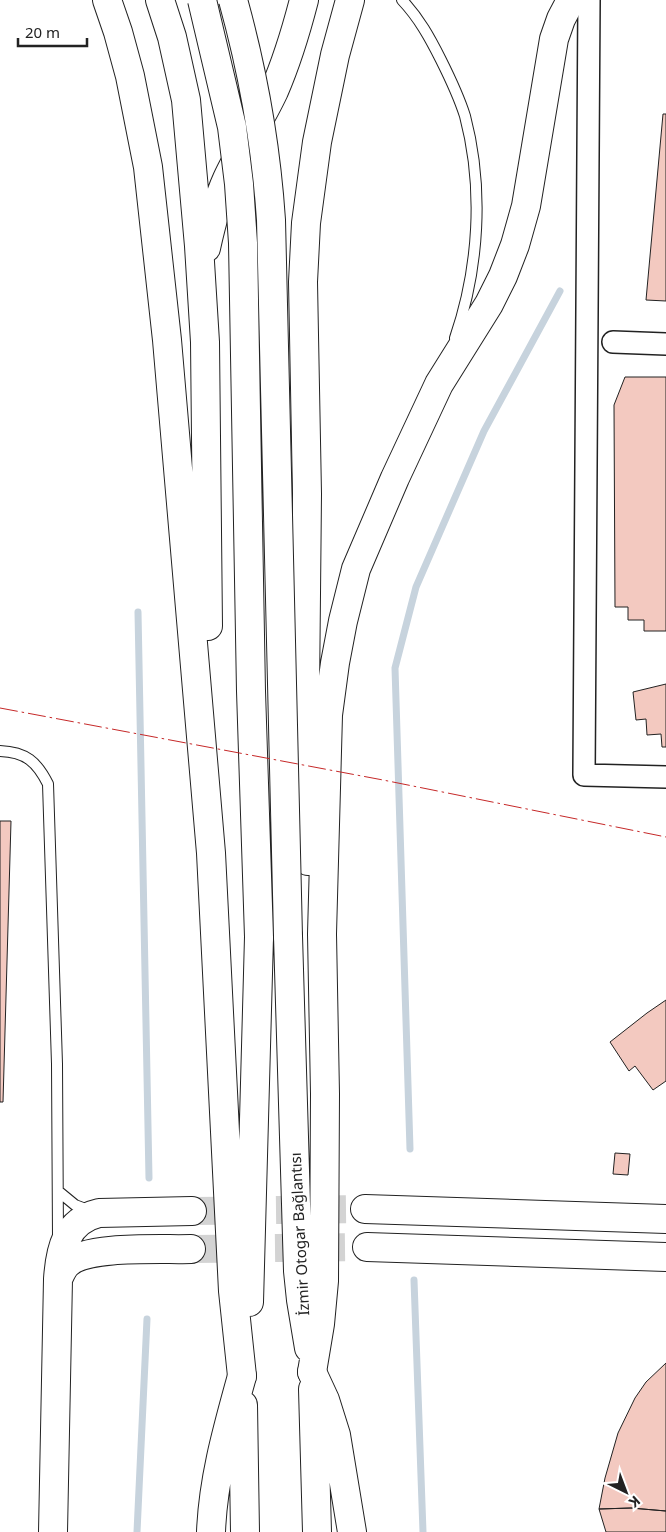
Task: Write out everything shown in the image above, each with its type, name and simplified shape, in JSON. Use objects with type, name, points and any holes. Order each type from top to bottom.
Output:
[{"type":"main road","points":[[107,0],[132,84],[151,188],[167,340],[211,853],[233,1291],[242,1376],[245,1532]]},
{"type":"main road","points":[[160,0],[172,36],[186,100],[200,273],[204,342],[211,853]]},
{"type":"main road","points":[[202,0],[232,127],[239,184],[243,242],[251,682],[259,937],[250,1288],[242,1376],[220,1460],[211,1532]]},
{"type":"main road","name":"İzmir Otogar Bağlantısı","points":[[233,0],[252,78],[266,166],[271,213],[298,1271],[312,1372],[317,1532]]},
{"type":"main road","points":[[200,273],[218,201],[228,177],[273,93],[292,45],[304,0]]},
{"type":"main road","points":[[322,934],[309,866],[304,792],[308,494],[303,282],[306,223],[311,178],[335,55],[350,0]]},
{"type":"main road","points":[[352,1532],[336,1435],[325,1400],[312,1372],[321,1317],[324,1275],[325,1094],[322,934],[328,715],[343,621],[356,569],[395,478],[439,384],[489,304],[503,276],[515,245],[526,206],[554,39],[561,19],[571,0]]},
{"type":"main road","points":[[82,1244],[81,1220],[99,1213],[192,1210]]},
{"type":"main road","points":[[365,1210],[666,1219]]},
{"type":"main road","points":[[53,1532],[58,1279],[62,1248],[82,1244],[191,1249]]},
{"type":"main road","points":[[367,1247],[666,1257]]},
{"type":"street","points":[[589,0],[584,775],[666,777]]},
{"type":"street","points":[[613,342],[666,344]]},
{"type":"lane","points":[[402,0],[426,31],[450,78],[464,116],[477,184],[474,245],[467,295],[460,324],[439,384]]},
{"type":"lane","points":[[0,751],[12,752],[30,759],[41,771],[48,784],[57,1064],[58,1279]]},
{"type":"lane","points":[[58,1192],[75,1206],[99,1213]]},
{"type":"lane","points":[[58,1192],[64,1221],[82,1244]]},
{"type":"building","points":[[663,114],[666,114],[666,301],[646,300]]},
{"type":"building","points":[[625,377],[666,377],[666,631],[644,631],[644,620],[628,620],[628,607],[615,607],[614,405]]},
{"type":"building","points":[[666,684],[666,747],[662,747],[661,734],[647,735],[646,719],[636,720],[633,692]]},
{"type":"building","points":[[0,821],[11,821],[3,1102],[0,1102]]},
{"type":"building","points":[[666,1000],[666,1081],[653,1090],[635,1066],[629,1071],[610,1042]]},
{"type":"building","points":[[615,1153],[630,1154],[628,1175],[613,1174]]},
{"type":"building","points":[[666,1363],[666,1511],[631,1508],[599,1509],[605,1478],[618,1433],[635,1398],[646,1382]]},
{"type":"building","points":[[631,1508],[666,1511],[666,1532],[606,1532],[599,1509]]},
{"type":"waterway","points":[[410,1149],[395,668],[416,587],[484,431],[560,291]]},
{"type":"waterway","points":[[138,612],[149,1178]]},
{"type":"waterway","points":[[414,1280],[423,1532]]},
{"type":"waterway","points":[[137,1532],[147,1319]]},
{"type":"tunnel","points":[[192,1211],[365,1209]]},
{"type":"tunnel","points":[[191,1249],[367,1247]]},
{"type":"power","points":[[0,708],[383,780],[666,837]]}]
